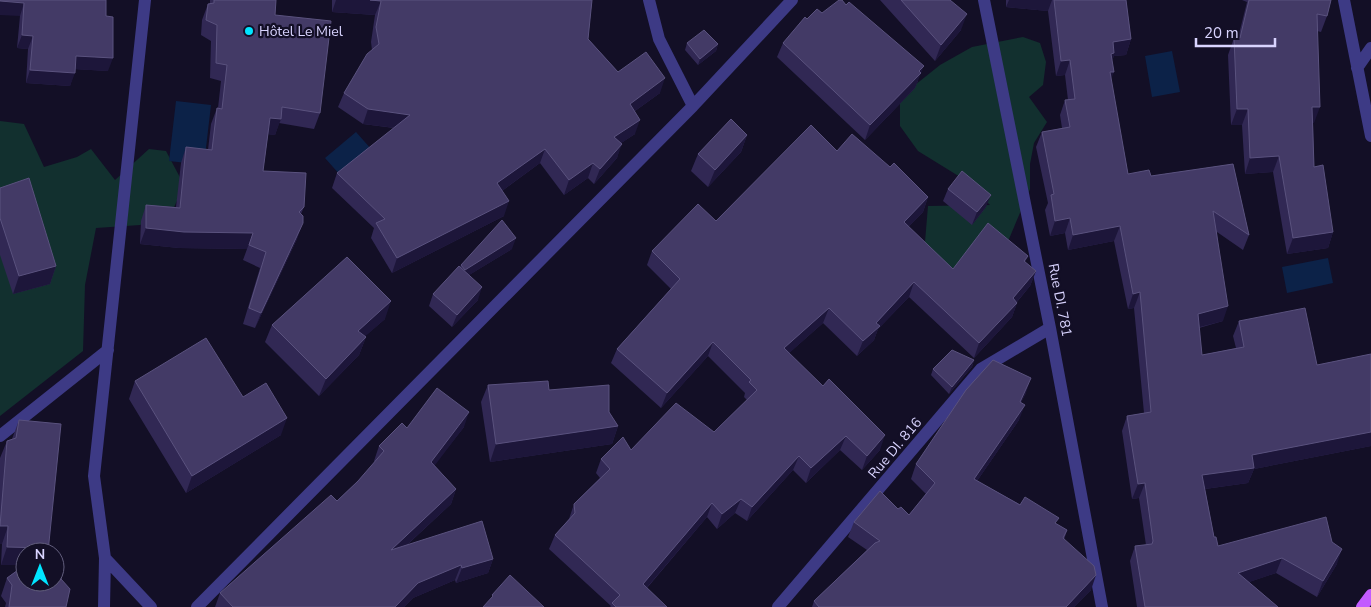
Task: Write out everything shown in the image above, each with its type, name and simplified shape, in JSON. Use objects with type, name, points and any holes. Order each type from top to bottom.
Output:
[{"type":"street","points":[[104,607],[105,558],[94,476],[145,0]]},
{"type":"street","points":[[649,0],[659,39],[693,106]]},
{"type":"street","points":[[197,607],[693,106],[792,0]]},
{"type":"street","name":"Rue DI. 781","points":[[984,0],[1050,328],[1102,607]]},
{"type":"street","points":[[1344,0],[1371,136]]},
{"type":"street","points":[[1357,68],[1371,48]]},
{"type":"street","name":"Rue DI. 816","points":[[778,607],[981,369],[1050,328]]},
{"type":"street","points":[[0,436],[108,350]]},
{"type":"street","points":[[105,558],[151,607]]},
{"type":"green space","points":[[1023,37],[1040,43],[1046,62],[1043,85],[1029,97],[1047,122],[1034,143],[1030,164],[1030,189],[1009,239],[981,263],[956,276],[925,242],[928,206],[990,205],[965,180],[918,151],[900,126],[900,97],[940,65],[972,47]]},
{"type":"green space","points":[[0,121],[24,124],[44,167],[77,157],[91,149],[115,180],[149,149],[166,151],[184,185],[171,214],[140,225],[96,228],[85,285],[83,351],[0,416]]},
{"type":"water","points":[[1172,51],[1180,92],[1152,97],[1145,56]]},
{"type":"water","points":[[176,101],[211,105],[204,165],[169,161]]},
{"type":"water","points":[[356,132],[372,150],[341,176],[325,158]]},
{"type":"water","points":[[1328,258],[1333,283],[1287,293],[1282,267]]},
{"type":"building","points":[[0,0],[106,0],[106,16],[113,17],[113,58],[76,56],[75,73],[30,70],[33,36],[22,35],[24,3]]},
{"type":"building","points":[[214,0],[276,0],[275,15],[331,21],[320,113],[282,107],[281,119],[270,118],[263,171],[306,173],[304,207],[299,212],[303,216],[303,223],[261,313],[249,308],[266,252],[249,245],[253,233],[184,232],[146,228],[146,205],[180,208],[186,147],[212,150],[217,108],[222,109],[227,65],[216,63],[217,25],[206,20],[208,4],[214,3]]},
{"type":"building","points":[[370,0],[592,0],[588,39],[618,72],[646,52],[665,78],[630,104],[640,120],[614,137],[622,144],[600,169],[593,163],[569,180],[545,149],[497,183],[509,201],[397,258],[376,223],[385,219],[337,173],[410,115],[368,109],[344,93],[367,54],[379,44],[376,27],[381,1]]},
{"type":"building","points":[[839,0],[842,0],[846,5],[849,2],[924,66],[919,71],[921,73],[870,125],[783,43],[805,17],[807,19],[817,9],[822,13]]},
{"type":"building","points":[[901,0],[950,0],[967,14],[941,45]]},
{"type":"building","points":[[1054,0],[1126,0],[1131,39],[1113,42],[1114,53],[1111,54],[1114,72],[1110,72],[1128,174],[1149,170],[1151,176],[1233,164],[1249,235],[1213,211],[1228,306],[1198,314],[1202,355],[1244,347],[1239,321],[1305,308],[1317,365],[1371,354],[1371,432],[1252,455],[1254,468],[1202,475],[1214,537],[1216,537],[1218,546],[1326,517],[1332,542],[1342,549],[1323,581],[1282,558],[1238,573],[1278,607],[1145,607],[1135,546],[1152,544],[1153,541],[1145,483],[1138,484],[1127,416],[1151,412],[1140,292],[1133,294],[1120,226],[1073,235],[1070,218],[1055,221],[1051,195],[1054,194],[1042,132],[1070,127],[1065,100],[1075,99],[1070,60],[1061,61]]},
{"type":"building","points":[[1249,0],[1331,0],[1327,16],[1317,14],[1320,107],[1312,107],[1314,167],[1323,165],[1333,232],[1293,238],[1279,156],[1250,158],[1248,109],[1237,109],[1234,38],[1240,38]]},
{"type":"building","points":[[704,30],[718,44],[700,59],[687,43]]},
{"type":"building","points":[[731,119],[747,135],[715,170],[698,154]]},
{"type":"building","points":[[811,125],[837,151],[852,134],[890,167],[894,163],[928,197],[904,222],[953,269],[988,223],[1028,256],[1024,261],[1036,271],[1013,298],[1017,303],[979,343],[914,282],[876,323],[880,326],[863,341],[829,308],[784,348],[823,386],[829,379],[885,435],[867,456],[846,436],[811,468],[799,456],[752,507],[741,499],[722,514],[712,503],[643,584],[667,607],[616,607],[612,603],[620,595],[555,535],[575,513],[574,504],[610,469],[601,459],[623,437],[631,450],[676,403],[714,432],[757,390],[749,382],[751,380],[713,342],[667,393],[617,349],[680,279],[652,251],[698,204],[716,221]]},
{"type":"building","points":[[962,171],[991,195],[977,212],[948,189]]},
{"type":"building","points":[[29,178],[56,266],[19,276],[0,218],[0,188]]},
{"type":"building","points":[[502,220],[516,238],[465,270],[461,265]]},
{"type":"building","points":[[347,257],[391,301],[358,331],[366,337],[326,379],[272,325]]},
{"type":"building","points":[[459,266],[482,287],[457,315],[433,294]]},
{"type":"building","points":[[206,338],[243,397],[266,383],[287,418],[192,476],[135,381]]},
{"type":"building","points":[[952,350],[974,360],[952,387],[933,369]]},
{"type":"building","points":[[993,360],[1031,378],[1020,402],[1025,405],[974,479],[1020,505],[1025,497],[1059,518],[1055,523],[1067,530],[1063,538],[1094,566],[1096,575],[1066,607],[819,607],[814,601],[875,543],[880,541],[854,522],[880,491],[898,509],[901,507],[909,515],[935,483],[916,464],[966,390]]},
{"type":"building","points":[[548,381],[549,390],[609,385],[609,412],[618,426],[496,444],[488,385]]},
{"type":"building","points":[[437,388],[469,412],[431,462],[456,489],[391,550],[482,521],[493,559],[462,568],[461,565],[418,583],[395,607],[233,607],[220,593],[331,495],[337,501],[358,481],[384,451],[379,446],[402,423],[407,428]]},
{"type":"building","points":[[19,420],[61,424],[49,542],[15,542],[15,547],[7,547],[8,526],[0,526],[7,441],[16,438]]},
{"type":"building","points":[[15,572],[15,592],[65,592],[65,583],[70,589],[66,607],[9,607],[12,585],[7,578]]},
{"type":"building","points":[[510,575],[544,607],[483,607]]},
{"type":"place","name":"Hôtel Le Miel","points":[[249,31]]}]
